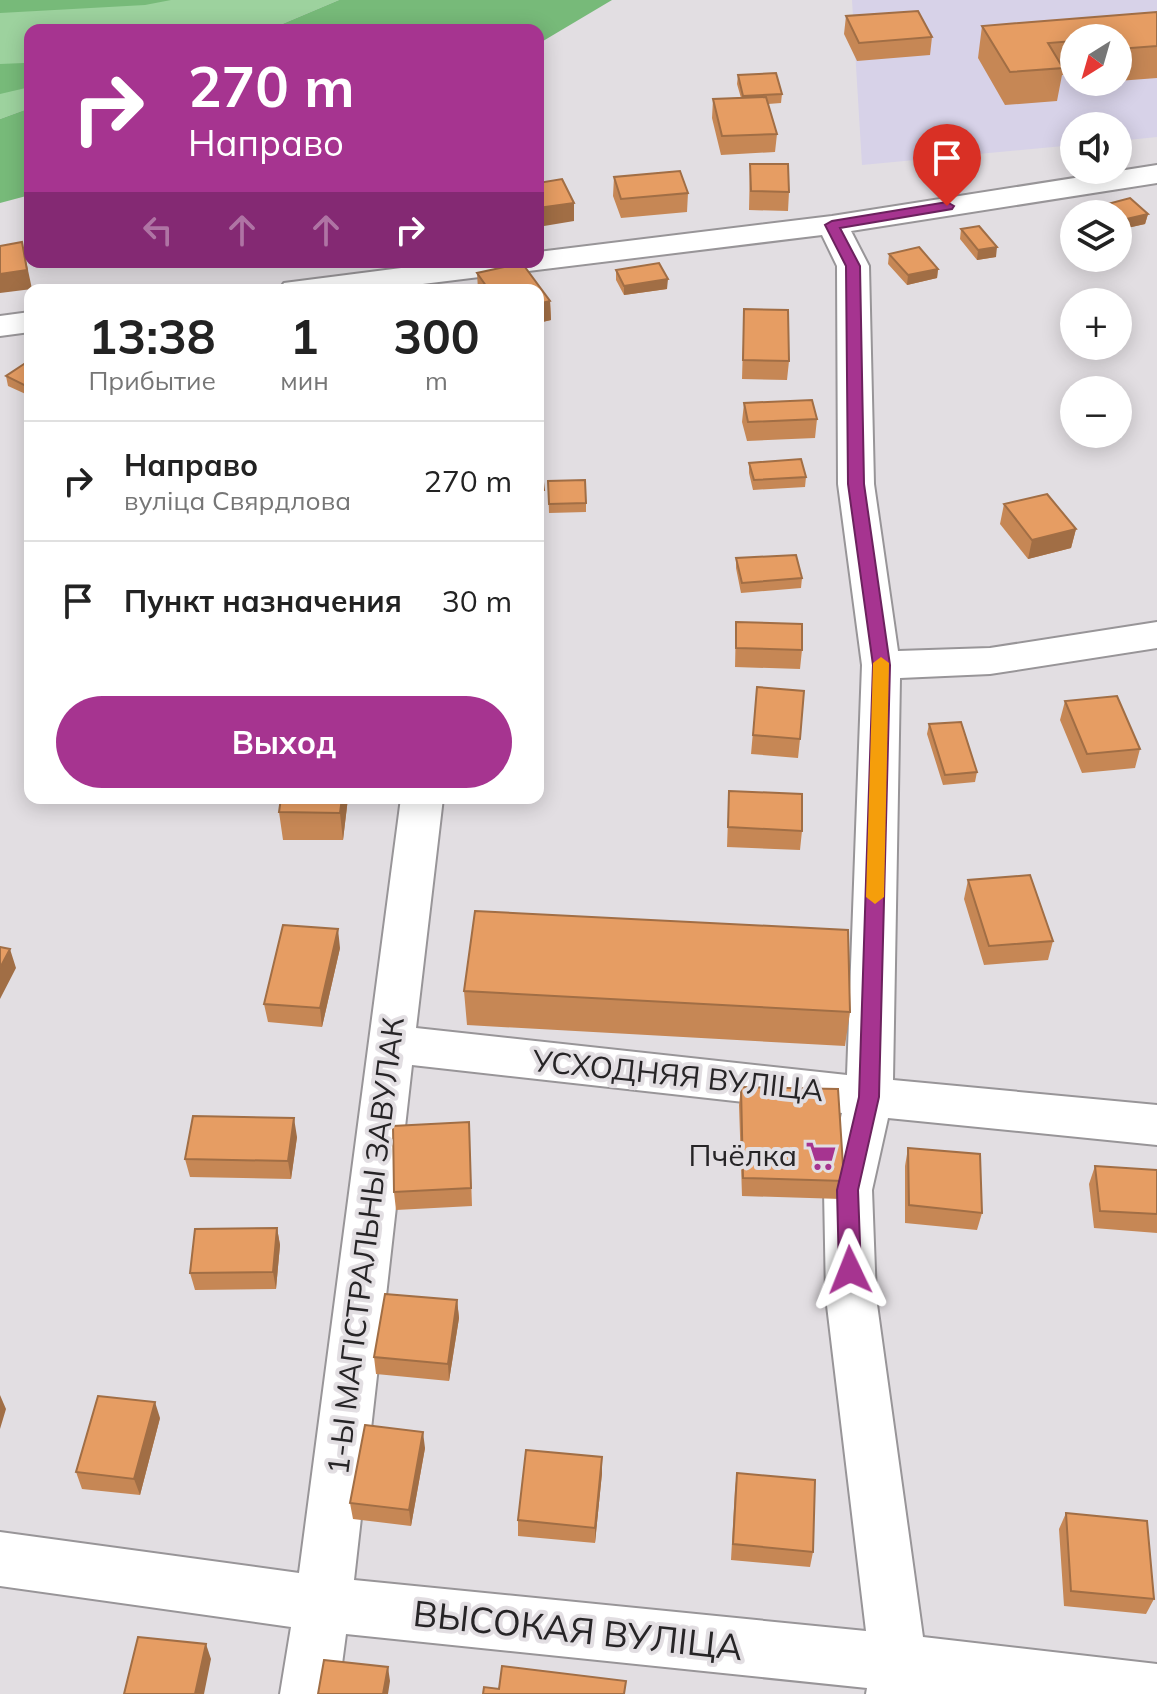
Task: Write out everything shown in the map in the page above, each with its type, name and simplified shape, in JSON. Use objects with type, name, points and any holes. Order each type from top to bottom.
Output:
[{"type":"street","points":[[544,260],[832,225],[1157,174]]},
{"type":"street","points":[[832,225],[853,266],[856,484],[881,665],[869,1097],[848,1190],[851,1297],[897,1678]]},
{"type":"street","points":[[345,284],[477,268]]},
{"type":"street","points":[[0,326],[24,323]]},
{"type":"street","points":[[881,665],[990,661],[1157,635]]},
{"type":"street","name":"1-Ы МАГІСТРАЛЬНЫ ЗАВУЛАК","points":[[309,1694],[323,1604],[421,804]]},
{"type":"street","name":"УСХОДНЯЯ ВУЛІЦА","points":[[391,1044],[869,1097],[1157,1125]]},
{"type":"street","name":"ВЫСОКАЯ ВУЛІЦА","points":[[0,1559],[897,1678],[1157,1693]]},
{"type":"shaded area","points":[[852,0],[1157,0],[1157,137],[1132,140],[1132,112],[1060,112],[1060,146],[862,165]]},
{"type":"green space","points":[[0,0],[339,0],[282,24],[24,24],[24,110],[0,119]]},
{"type":"green space","points":[[0,0],[171,0],[145,5],[0,13]]},
{"type":"green space","points":[[339,0],[612,0],[544,40],[544,24],[282,24]]},
{"type":"green space","points":[[24,63],[24,88],[0,94],[0,64]]},
{"type":"green space","points":[[24,110],[24,197],[0,203],[0,119]]},
{"type":"building","points":[[918,11],[932,37],[859,43],[846,16]]},
{"type":"building","points":[[1157,12],[1157,46],[1132,48],[1132,24],[1060,24],[1060,42],[1048,43],[1060,68],[1010,72],[982,26]]},
{"type":"building","points":[[776,73],[782,94],[743,96],[738,75]]},
{"type":"building","points":[[766,97],[777,134],[722,136],[713,99]]},
{"type":"building","points":[[750,164],[788,164],[789,192],[751,191]]},
{"type":"building","points":[[680,171],[688,193],[621,199],[614,177]]},
{"type":"building","points":[[562,179],[574,203],[544,207],[544,182]]},
{"type":"building","points":[[1130,198],[1148,214],[1132,218],[1132,200],[1122,200]]},
{"type":"building","points":[[979,226],[997,247],[978,250],[961,229]]},
{"type":"building","points":[[22,242],[24,268],[27,270],[0,274],[0,246]]},
{"type":"building","points":[[919,247],[938,269],[908,275],[889,254]]},
{"type":"building","points":[[659,263],[668,279],[624,286],[616,270]]},
{"type":"building","points":[[500,268],[526,268],[537,284],[485,284],[477,273]]},
{"type":"building","points":[[744,309],[788,310],[789,361],[743,360]]},
{"type":"building","points":[[24,364],[24,385],[6,376]]},
{"type":"building","points":[[812,400],[817,419],[748,422],[744,403]]},
{"type":"building","points":[[801,459],[806,477],[754,480],[749,463]]},
{"type":"building","points":[[585,480],[586,503],[549,504],[548,481]]},
{"type":"building","points":[[1047,494],[1076,529],[1032,540],[1004,504]]},
{"type":"building","points":[[796,555],[802,578],[742,583],[736,558]]},
{"type":"building","points":[[736,622],[802,624],[802,650],[736,648]]},
{"type":"building","points":[[757,687],[804,691],[800,739],[753,735]]},
{"type":"building","points":[[1117,696],[1140,749],[1087,754],[1065,701]]},
{"type":"building","points":[[961,722],[977,772],[945,775],[929,724]]},
{"type":"building","points":[[729,791],[802,794],[802,831],[728,827]]},
{"type":"building","points":[[280,804],[341,804],[340,813],[279,812]]},
{"type":"building","points":[[1030,875],[1053,941],[989,946],[968,880]]},
{"type":"building","points":[[475,911],[848,930],[850,1012],[464,991]]},
{"type":"building","points":[[283,925],[338,929],[320,1008],[264,1004]]},
{"type":"building","points":[[0,947],[10,949],[0,968]]},
{"type":"building","points":[[741,1087],[838,1089],[844,1181],[743,1178]]},
{"type":"building","points":[[193,1116],[294,1118],[288,1161],[185,1159]]},
{"type":"building","points":[[469,1122],[471,1188],[394,1192],[393,1126]]},
{"type":"building","points":[[908,1148],[980,1154],[982,1213],[909,1205]]},
{"type":"building","points":[[1095,1166],[1157,1170],[1157,1214],[1100,1211]]},
{"type":"building","points":[[277,1228],[273,1272],[190,1273],[195,1229]]},
{"type":"building","points":[[385,1294],[457,1300],[448,1364],[374,1357]]},
{"type":"building","points":[[98,1396],[155,1402],[134,1479],[76,1472]]},
{"type":"building","points":[[365,1425],[423,1432],[409,1510],[350,1503]]},
{"type":"building","points":[[526,1450],[602,1457],[595,1528],[518,1520]]},
{"type":"building","points":[[737,1473],[815,1480],[813,1552],[733,1544]]},
{"type":"building","points":[[1066,1513],[1147,1521],[1154,1599],[1071,1591]]},
{"type":"building","points":[[138,1637],[206,1644],[195,1694],[124,1694]]},
{"type":"building","points":[[324,1660],[388,1667],[383,1694],[318,1694]]},
{"type":"building","points":[[502,1666],[626,1681],[624,1694],[483,1694],[484,1687],[499,1689]]},
{"type":"slow traffic","points":[[875,897],[881,663]]},
{"type":"place","name":"Пчёлка","points":[[821,1156]]},
{"type":"route","points":[[850,1270],[848,1190],[869,1097],[881,665],[856,484],[853,266],[832,225],[947,206]]}]
